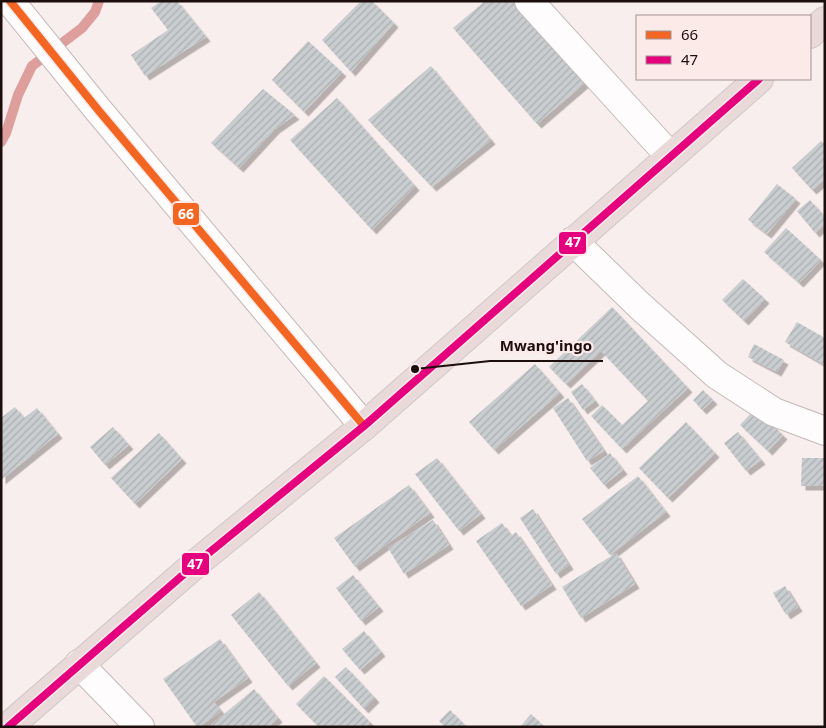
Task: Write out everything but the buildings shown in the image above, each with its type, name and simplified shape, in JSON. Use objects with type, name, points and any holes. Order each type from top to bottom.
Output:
[{"type":"highway","points":[[811,33],[825,21]]},
{"type":"highway","points":[[8,727],[199,562],[364,426],[759,80]]},
{"type":"street","points":[[529,1],[670,156]]},
{"type":"street","points":[[15,8],[99,111],[364,426]]},
{"type":"street","points":[[573,241],[640,306],[717,375],[774,412],[825,431]]},
{"type":"street","points":[[80,664],[140,727]]},
{"type":"waterway","points":[[1,142],[6,133],[18,95],[32,66],[82,28],[95,12],[99,1]]},
{"type":"transit line","name":"66","points":[[10,1],[99,111],[364,426]]},
{"type":"transit line","name":"47","points":[[8,727],[199,561],[364,426],[758,80]]},
{"type":"place","name":"Mwang'ingo","points":[[415,369]]}]
